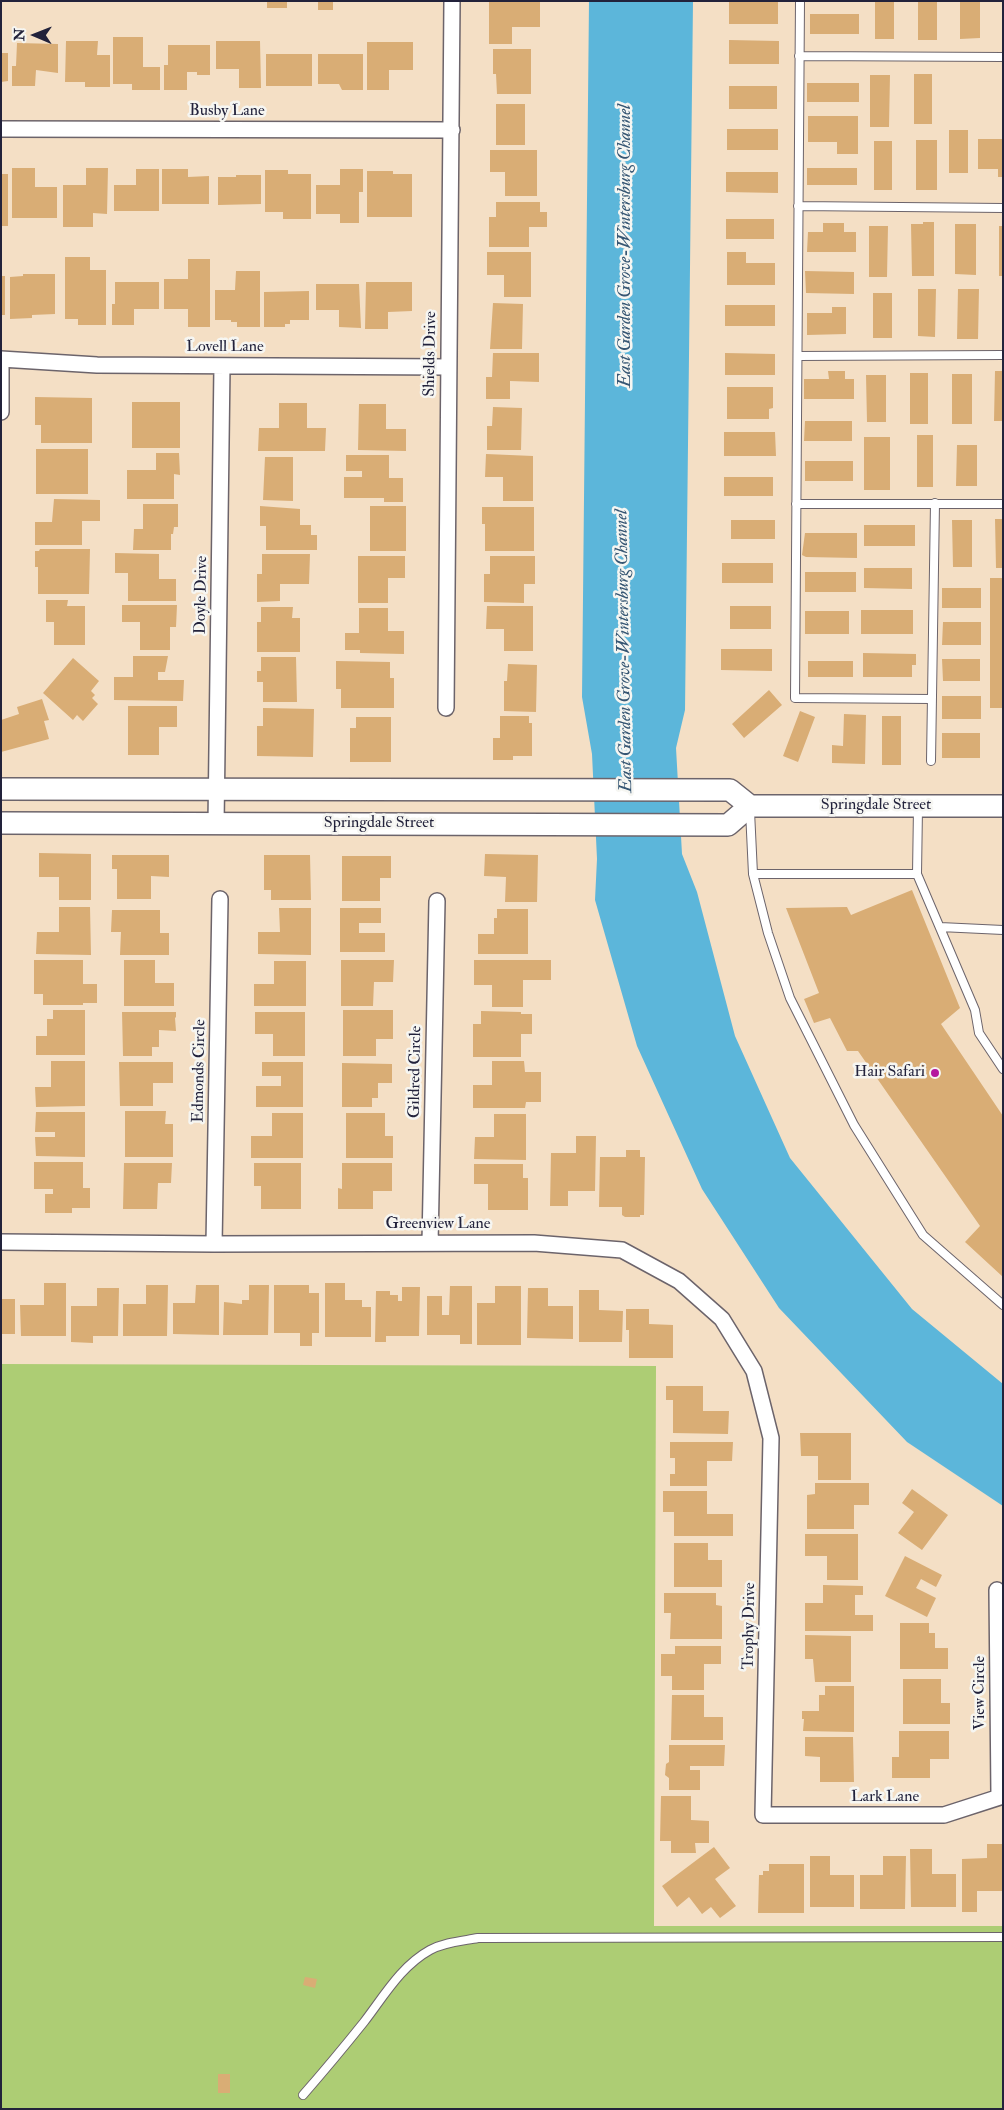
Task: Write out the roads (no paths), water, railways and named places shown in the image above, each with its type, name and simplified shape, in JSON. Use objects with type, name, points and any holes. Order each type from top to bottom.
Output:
[{"type":"main road","points":[[1,789],[730,790],[750,806]]},
{"type":"main road","name":"Springdale Street","points":[[1,823],[728,825],[750,806],[1003,806]]},
{"type":"street","name":"Shields Drive","points":[[446,708],[452,1]]},
{"type":"street","name":"Busby Lane","points":[[1,129],[452,130]]},
{"type":"street","name":"Lovell Lane","points":[[1,359],[97,365],[448,366]]},
{"type":"street","points":[[1,359],[1,412]]},
{"type":"street","name":"Doyle Drive","points":[[216,824],[222,366]]},
{"type":"street","name":"Edmonds Circle","points":[[214,1244],[220,899]]},
{"type":"street","name":"Gildred Circle","points":[[430,1243],[437,901]]},
{"type":"street","name":"Greenview Lane","points":[[1,1242],[214,1244],[534,1243],[622,1250],[680,1281],[722,1319],[754,1371],[771,1438]]},
{"type":"street","name":"Trophy Drive","points":[[763,1815],[771,1438]]},
{"type":"street","name":"View Circle","points":[[997,1590],[1001,1796]]},
{"type":"street","name":"Lark Lane","points":[[763,1815],[944,1815],[1001,1796]]},
{"type":"lane","points":[[800,1],[795,698],[932,699]]},
{"type":"lane","points":[[799,56],[1003,57]]},
{"type":"lane","points":[[798,206],[1003,208]]},
{"type":"lane","points":[[798,356],[1003,355]]},
{"type":"lane","points":[[931,761],[935,503]]},
{"type":"lane","points":[[796,504],[1003,504]]},
{"type":"lane","points":[[918,805],[917,874],[975,1010],[978,1033],[1003,1069]]},
{"type":"lane","points":[[750,806],[753,874],[768,933],[790,998],[854,1125],[923,1235],[1003,1305]]},
{"type":"lane","points":[[753,874],[917,874]]},
{"type":"lane","points":[[940,927],[1003,930]]},
{"type":"lane","points":[[303,2095],[332,2062],[399,1974],[413,1960],[432,1948],[454,1942],[478,1938],[1003,1938]]},
{"type":"water","name":"East Garden Grove-Wintersburg Channel","points":[[589,1],[693,1],[685,710],[676,748],[682,854],[697,892],[735,1036],[790,1158],[912,1309],[1003,1384],[1003,1506],[907,1442],[779,1308],[702,1189],[637,1046],[595,900],[597,859],[592,754],[582,697]]},
{"type":"place","name":"Hair Safari","points":[[935,1073]]}]
